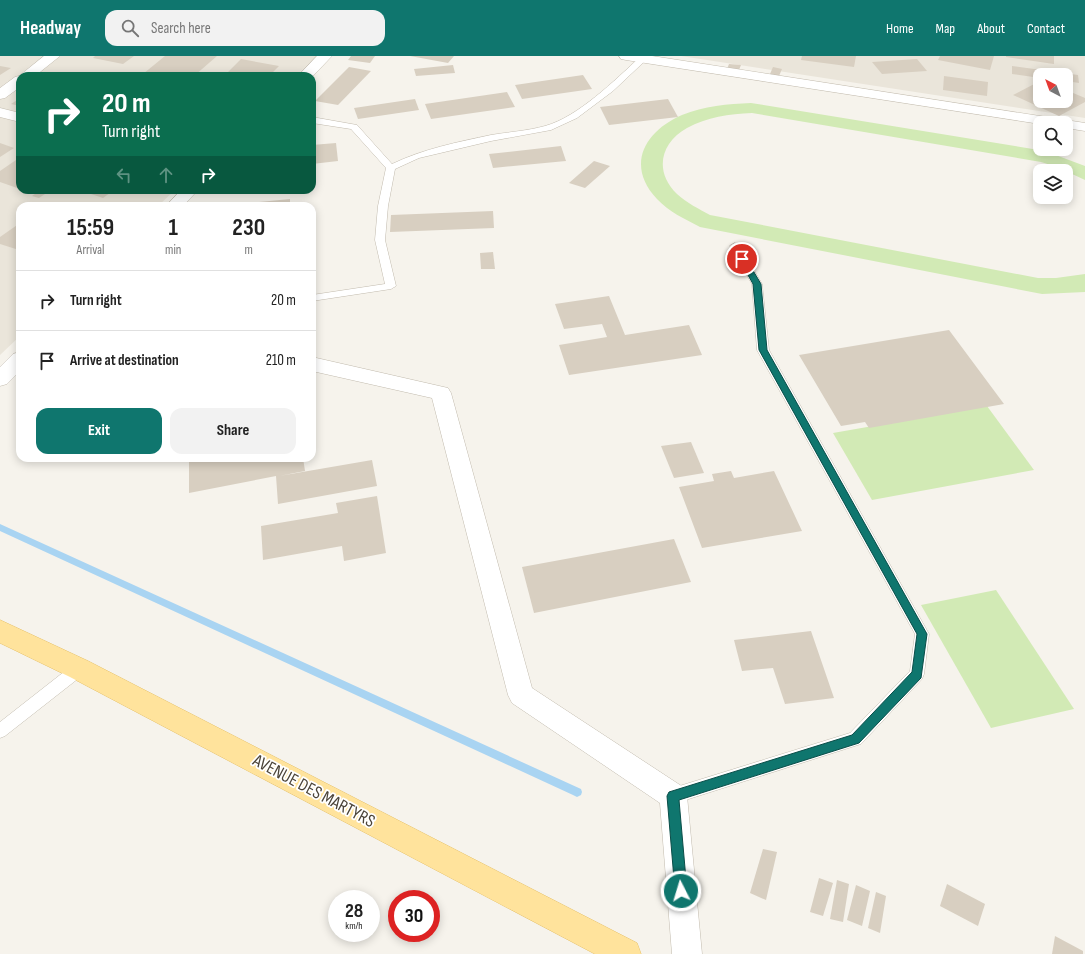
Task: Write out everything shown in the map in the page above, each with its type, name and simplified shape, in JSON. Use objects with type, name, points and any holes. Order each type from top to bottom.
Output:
[{"type":"main road","name":"AVENUE DES MARTYRS","points":[[0,631],[79,669],[626,954]]},
{"type":"street","points":[[31,72],[53,56]]},
{"type":"street","points":[[309,72],[325,56]]},
{"type":"street","points":[[626,56],[1033,119]]},
{"type":"street","points":[[0,95],[16,83]]},
{"type":"street","points":[[0,112],[16,117]]},
{"type":"street","points":[[1073,125],[1085,127]]},
{"type":"street","points":[[178,202],[186,194]]},
{"type":"street","points":[[0,379],[16,363]]},
{"type":"street","points":[[316,365],[441,393],[521,695],[673,796],[687,954]]},
{"type":"lane","points":[[391,168],[416,156],[492,138],[548,128],[574,116],[610,89],[643,59]]},
{"type":"lane","points":[[316,121],[354,127],[391,168]]},
{"type":"lane","points":[[316,297],[391,286],[380,240],[383,206],[391,168]]},
{"type":"lane","points":[[673,796],[855,739],[917,674],[922,634],[763,350],[757,284],[735,246]]},
{"type":"lane","points":[[0,731],[79,669]]},
{"type":"shaded area","points":[[0,56],[317,56],[300,72],[16,72],[16,194],[171,194],[162,202],[16,202],[16,340],[0,355]]},
{"type":"shaded area","points":[[681,56],[1085,56],[1085,118]]},
{"type":"green space","points":[[751,103],[1033,149],[1033,156],[1058,156],[1085,166],[1085,180],[1073,174],[1073,164],[1047,164],[752,113],[718,117],[702,121],[687,128],[678,134],[671,142],[663,158],[665,177],[677,194],[710,215],[1038,278],[1056,278],[1085,274],[1085,292],[1042,294],[700,227],[677,215],[657,199],[647,186],[642,174],[641,162],[644,150],[649,140],[658,130],[682,115],[699,109]]},
{"type":"green space","points":[[987,406],[1034,470],[872,500],[833,433]]},
{"type":"green space","points":[[996,590],[1074,709],[991,728],[921,605]]},
{"type":"building","points":[[95,56],[134,56],[123,64],[93,58]]},
{"type":"building","points":[[165,56],[217,56],[199,72],[145,72]]},
{"type":"building","points":[[351,56],[375,56],[370,63],[348,60]]},
{"type":"building","points":[[410,56],[454,56],[448,63]]},
{"type":"building","points":[[802,56],[856,56],[854,67],[801,60]]},
{"type":"building","points":[[940,56],[994,56],[990,70],[938,60]]},
{"type":"building","points":[[1054,56],[1054,64],[1006,57]]},
{"type":"building","points":[[241,59],[279,66],[273,72],[228,72]]},
{"type":"building","points":[[917,59],[927,71],[882,74],[872,62]]},
{"type":"building","points":[[729,64],[741,65],[739,70],[727,69]]},
{"type":"building","points":[[453,65],[455,73],[416,76],[414,69]]},
{"type":"building","points":[[0,66],[11,68],[0,75]]},
{"type":"building","points":[[1012,66],[1033,69],[1033,77],[1012,74]]},
{"type":"building","points":[[349,67],[371,71],[338,105],[316,100]]},
{"type":"building","points":[[773,67],[782,69],[779,76],[770,74]]},
{"type":"building","points":[[1073,74],[1078,75],[1079,83],[1073,82]]},
{"type":"building","points":[[583,75],[592,89],[522,99],[515,85]]},
{"type":"building","points":[[944,76],[988,82],[987,96],[943,90]]},
{"type":"building","points":[[1033,85],[1033,104],[1013,95]]},
{"type":"building","points":[[507,92],[515,107],[431,119],[425,104]]},
{"type":"building","points":[[1073,93],[1085,98],[1085,102],[1059,116],[1041,108],[1073,108]]},
{"type":"building","points":[[415,99],[419,110],[358,119],[354,108]]},
{"type":"building","points":[[668,99],[678,117],[609,125],[600,107]]},
{"type":"building","points":[[16,101],[16,105],[11,104]]},
{"type":"building","points":[[0,143],[14,148],[0,157]]},
{"type":"building","points":[[336,143],[338,161],[316,164],[316,145]]},
{"type":"building","points":[[561,146],[566,161],[493,168],[489,154]]},
{"type":"building","points":[[16,160],[16,188],[0,182],[0,171]]},
{"type":"building","points":[[594,161],[610,166],[585,188],[569,183]]},
{"type":"building","points":[[35,194],[45,194],[39,198],[32,196]]},
{"type":"building","points":[[91,194],[108,194],[103,198]]},
{"type":"building","points":[[290,199],[290,202],[259,202]]},
{"type":"building","points":[[493,211],[494,228],[390,232],[391,215]]},
{"type":"building","points":[[16,226],[16,249],[0,244],[0,237]]},
{"type":"building","points":[[493,252],[495,269],[481,269],[480,253]]},
{"type":"building","points":[[609,296],[625,335],[689,325],[702,355],[569,375],[559,345],[607,337],[602,324],[564,329],[555,304]]},
{"type":"building","points":[[949,330],[1004,404],[869,428],[865,422],[841,426],[799,355]]},
{"type":"building","points":[[691,442],[704,473],[674,478],[661,446]]},
{"type":"building","points":[[372,460],[377,486],[278,504],[276,476],[189,493],[189,462],[304,462],[305,471],[279,476]]},
{"type":"building","points":[[731,471],[734,478],[774,471],[802,531],[702,548],[679,487],[714,481],[712,474]]},
{"type":"building","points":[[377,496],[386,553],[344,561],[342,546],[263,560],[261,526],[338,513],[336,503]]},
{"type":"building","points":[[674,539],[691,582],[534,613],[522,567]]},
{"type":"building","points":[[811,631],[834,698],[785,704],[773,668],[742,671],[734,640]]},
{"type":"building","points":[[763,849],[777,852],[766,900],[750,893]]},
{"type":"building","points":[[819,878],[833,883],[823,916],[810,912]]},
{"type":"building","points":[[837,880],[849,884],[843,922],[830,919]]},
{"type":"building","points":[[947,884],[985,904],[978,926],[940,906]]},
{"type":"building","points":[[856,885],[870,891],[862,926],[847,920]]},
{"type":"building","points":[[876,892],[886,896],[880,933],[868,928]]},
{"type":"building","points":[[1055,936],[1083,951],[1083,954],[1052,954]]},
{"type":"waterway","points":[[0,527],[577,792]]},
{"type":"route","points":[[681,891],[673,796],[855,739],[917,674],[922,634],[763,350],[757,284],[742,259]]}]
